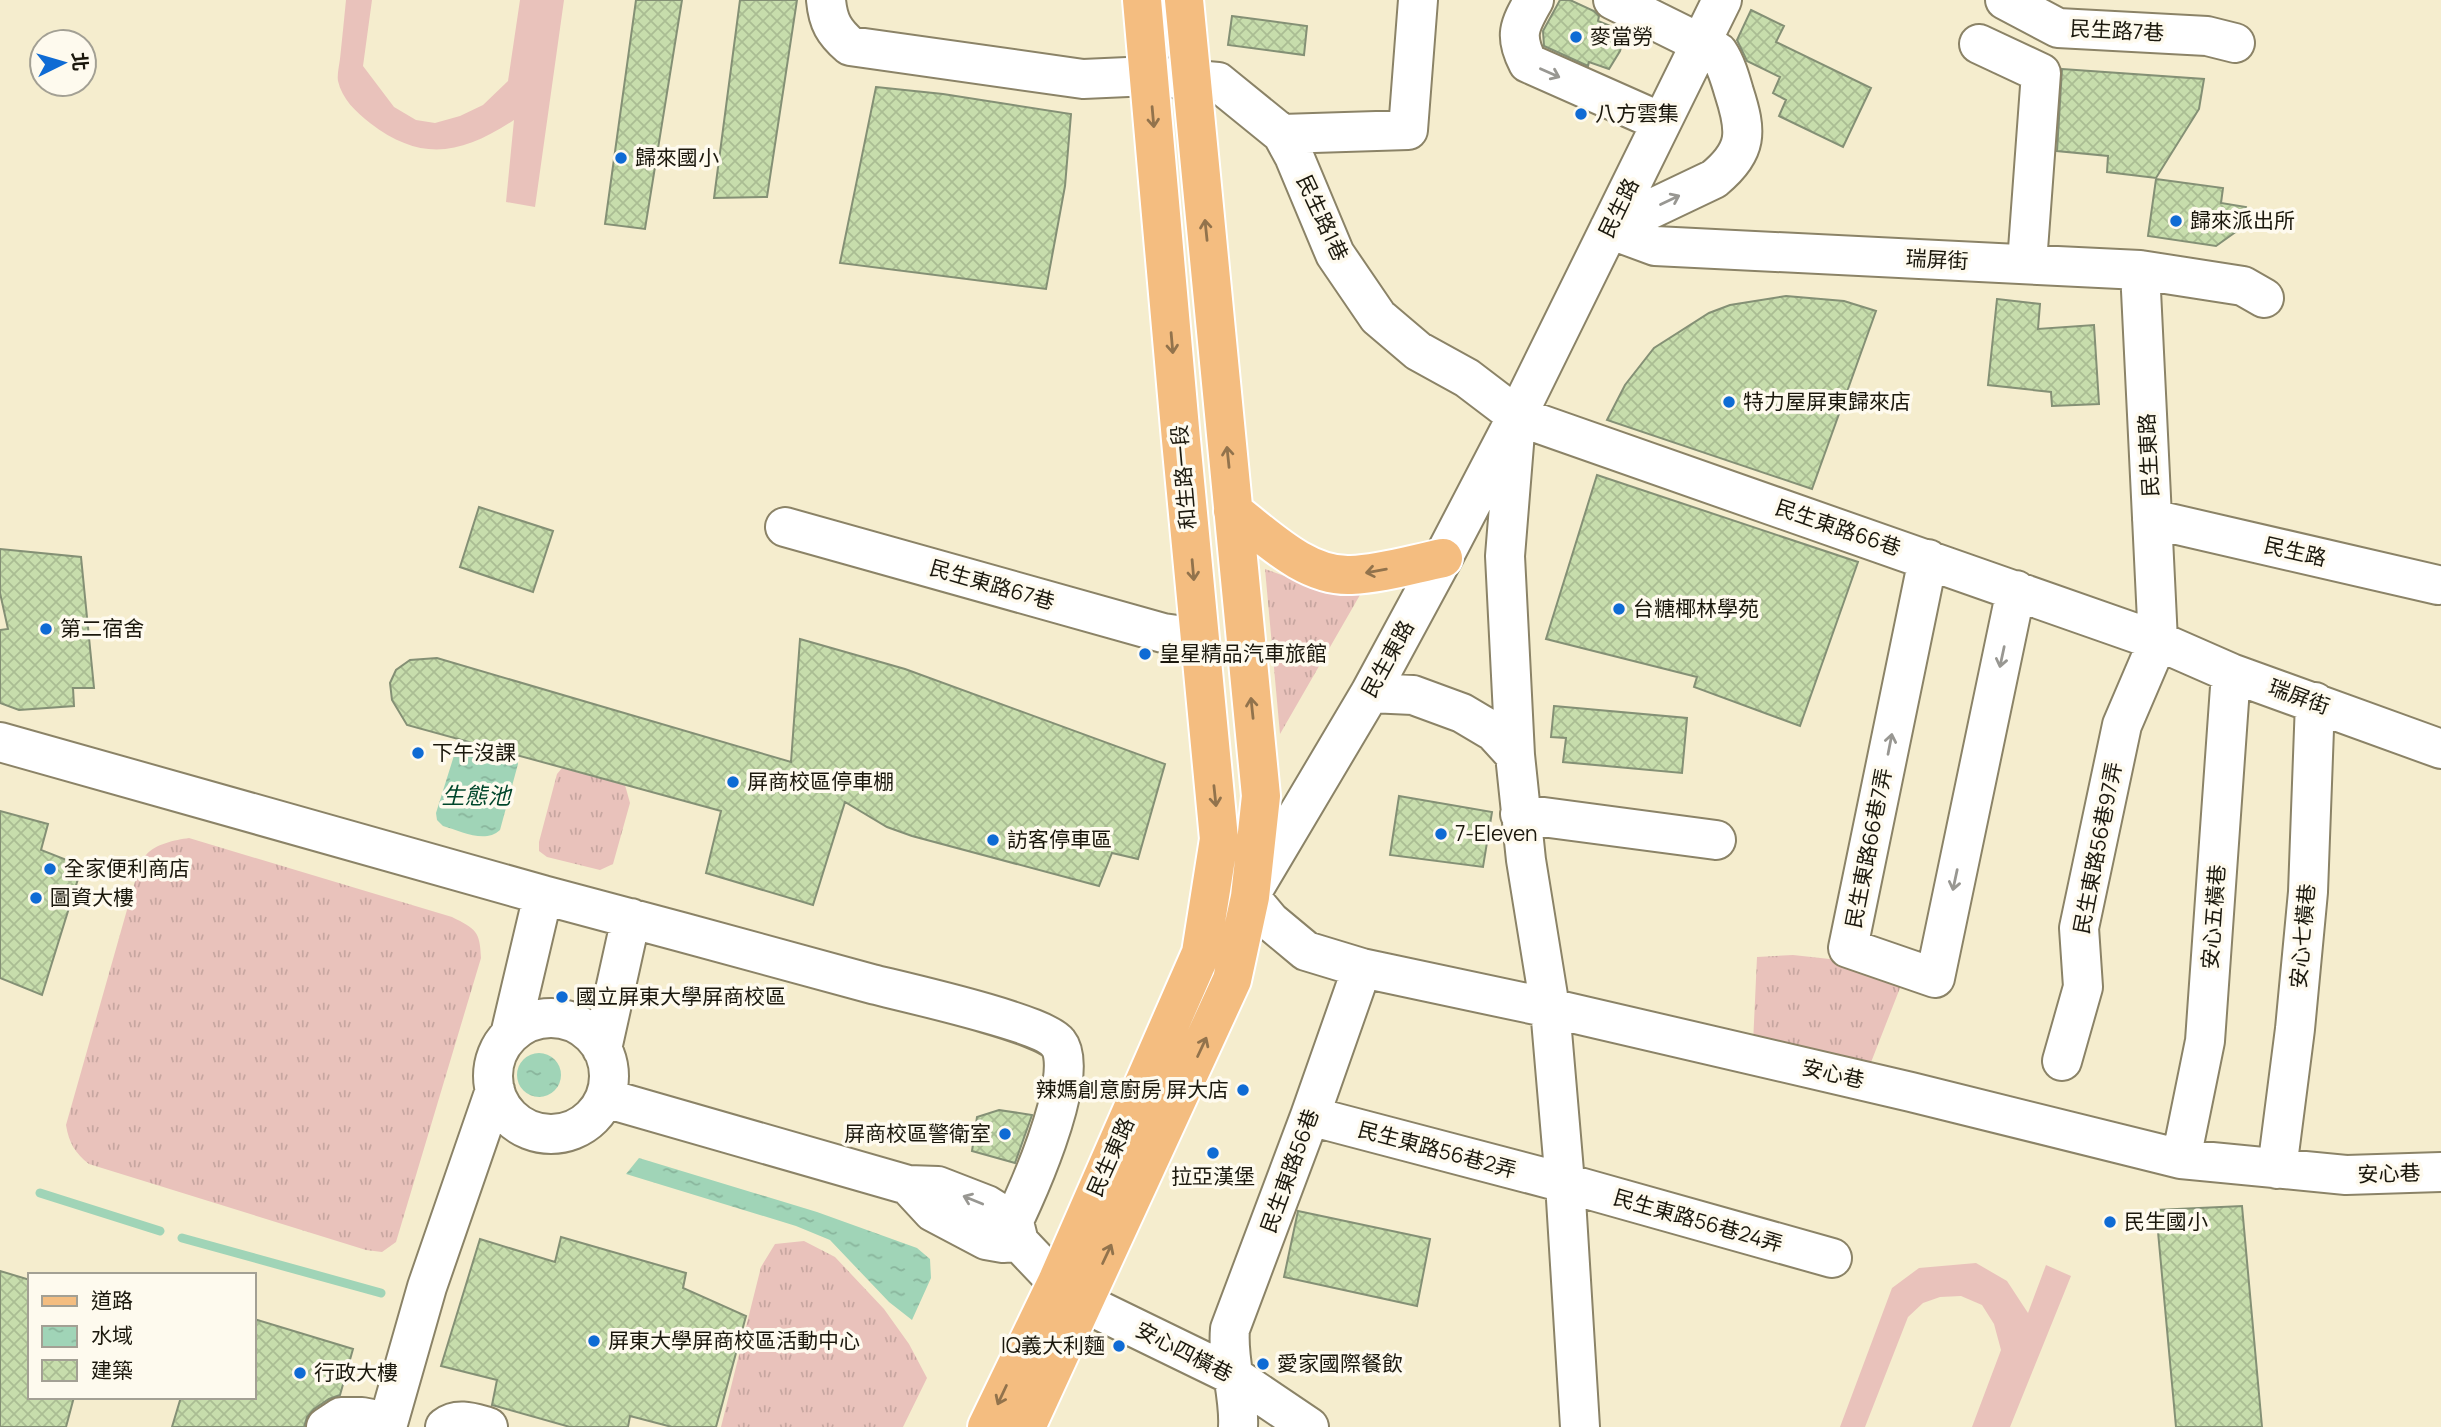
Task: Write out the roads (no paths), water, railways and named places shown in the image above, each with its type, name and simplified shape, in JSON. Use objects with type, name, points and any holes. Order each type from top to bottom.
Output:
[{"type":"main road","name":"和生路一段","points":[[1142,0],[1219,839],[1201,953]]},
{"type":"main road","points":[[1184,0],[1261,796],[1250,897]]},
{"type":"main road","points":[[1233,511],[1291,556],[1326,572],[1351,575],[1443,558]]},
{"type":"main road","name":"民生東路","points":[[987,1427],[1070,1293],[1232,981],[1250,897]]},
{"type":"main road","name":"民生東路","points":[[1026,1427],[1070,1293],[1201,953]]},
{"type":"street","points":[[1282,134],[1408,130],[1418,0]]},
{"type":"street","points":[[1534,0],[1521,24],[1520,34],[1519,45],[1528,63],[1661,122]]},
{"type":"street","points":[[1609,229],[1714,179],[1728,167],[1740,150],[1744,135],[1729,75],[1718,52],[1613,0]]},
{"type":"street","name":"民生路","points":[[1517,416],[1721,0]]},
{"type":"street","name":"民生路7巷","points":[[2005,0],[2058,28],[2207,36],[2235,43]]},
{"type":"street","name":"民生路1巷","points":[[826,7],[834,32],[850,46],[1083,79],[1150,76],[1218,82],[1282,134],[1335,254],[1378,317],[1418,351],[1468,378],[1517,416]]},
{"type":"street","points":[[1979,44],[2041,73],[2027,264]]},
{"type":"street","name":"瑞屏街","points":[[1609,229],[1656,246],[2140,270],[2243,286],[2264,298]]},
{"type":"street","name":"民生東路","points":[[2140,270],[2158,640]]},
{"type":"street","points":[[1517,416],[1505,556],[1515,755],[1520,814],[1550,1008],[1565,1183],[1580,1427]]},
{"type":"street","name":"民生東路","points":[[1201,953],[1250,897],[1370,693],[1517,416]]},
{"type":"street","name":"民生東路66巷","points":[[1517,416],[2158,640]]},
{"type":"street","name":"民生路","points":[[2152,519],[2438,585]]},
{"type":"street","name":"民生東路67巷","points":[[785,527],[1164,633],[1199,638]]},
{"type":"street","name":"民生東路66巷7弄","points":[[1928,559],[1849,948],[1935,978],[2016,590]]},
{"type":"street","name":"瑞屏街","points":[[2158,640],[2231,673],[2441,749]]},
{"type":"street","name":"民生東路56巷97弄","points":[[2062,1061],[2082,987],[2079,928],[2122,724],[2158,640]]},
{"type":"street","name":"安心五橫巷","points":[[2181,1159],[2205,1041],[2231,673]]},
{"type":"street","points":[[1370,693],[1413,695],[1462,713],[1494,732],[1515,755]]},
{"type":"street","name":"安心七橫巷","points":[[2277,1169],[2295,1029],[2308,892],[2315,702]]},
{"type":"street","points":[[0,742],[543,895],[1039,1030],[1058,1042],[1065,1058],[1064,1080],[1047,1141],[1012,1236]]},
{"type":"street","points":[[1520,814],[1716,839]]},
{"type":"street","points":[[510,1035],[543,895]]},
{"type":"street","name":"安心巷","points":[[1250,897],[1270,921],[1306,951],[1362,968],[1550,1008],[1911,1092],[2181,1159],[2346,1175],[2441,1172]]},
{"type":"street","points":[[602,1049],[631,918]]},
{"type":"street","name":"民生東路56巷","points":[[1238,1427],[1239,1405],[1232,1375],[1230,1329],[1258,1260],[1362,968]]},
{"type":"street","points":[[542,1019],[560,1019],[577,1024],[592,1035],[602,1049],[608,1066],[609,1083],[605,1098],[596,1113],[584,1125],[566,1133],[547,1135],[528,1130],[512,1119],[500,1104],[493,1075],[496,1060],[510,1035],[525,1025],[542,1019]]},
{"type":"street","points":[[326,1427],[341,1417],[362,1417],[388,1424],[427,1287],[495,1090]]},
{"type":"street","points":[[605,1098],[908,1185],[933,1212],[986,1240],[1012,1236]]},
{"type":"street","name":"民生東路56巷2弄","points":[[1310,1116],[1565,1183]]},
{"type":"street","name":"民生東路56巷24弄","points":[[1565,1183],[1832,1258]]},
{"type":"street","points":[[1258,1260],[1269,1263],[1279,1259],[1290,1209]]},
{"type":"street","points":[[1012,1236],[1070,1293]]},
{"type":"street","name":"安心四橫巷","points":[[1070,1293],[1232,1375],[1309,1427]]},
{"type":"street","points":[[445,1427],[450,1423],[464,1421],[488,1427]]},
{"type":"water","name":"生態池","points":[[470,738],[505,749],[518,764],[500,830],[487,836],[443,826],[437,820],[436,813],[457,746],[462,740]]},
{"type":"water","points":[[539,1053],[554,1060],[561,1075],[554,1090],[539,1097],[524,1090],[517,1075],[524,1060]]},
{"type":"water","points":[[639,1158],[817,1212],[917,1248],[930,1259],[931,1278],[912,1320],[889,1302],[830,1240],[796,1226],[626,1174]]},
{"type":"waterway","points":[[40,1193],[160,1231]]},
{"type":"waterway","points":[[182,1238],[381,1293]]},
{"type":"place","name":"麥當勞","points":[[1576,37]]},
{"type":"place","name":"八方雲集","points":[[1581,114]]},
{"type":"place","name":"歸來國小","points":[[621,158]]},
{"type":"place","name":"歸來派出所","points":[[2176,221]]},
{"type":"place","name":"特力屋屏東歸來店","points":[[1729,402]]},
{"type":"place","name":"台糖椰林學苑","points":[[1619,609]]},
{"type":"place","name":"第二宿舍","points":[[46,629]]},
{"type":"place","name":"皇星精品汽車旅館","points":[[1145,654]]},
{"type":"place","name":"下午沒課","points":[[418,753]]},
{"type":"place","name":"屏商校區停車棚","points":[[733,782]]},
{"type":"place","name":"7-Eleven","points":[[1441,834]]},
{"type":"place","name":"訪客停車區","points":[[993,840]]},
{"type":"place","name":"全家便利商店","points":[[50,869]]},
{"type":"place","name":"圖資大樓","points":[[36,898]]},
{"type":"place","name":"國立屏東大學屏商校區","points":[[562,997]]},
{"type":"place","name":"辣媽創意廚房 屏大店","points":[[1243,1090]]},
{"type":"place","name":"屏商校區警衛室","points":[[1005,1134]]},
{"type":"place","name":"拉亞漢堡","points":[[1213,1153]]},
{"type":"place","name":"民生國小","points":[[2110,1222]]},
{"type":"place","name":"屏東大學屏商校區活動中心","points":[[594,1341]]},
{"type":"place","name":"IQ義大利麵","points":[[1119,1346]]},
{"type":"place","name":"愛家國際餐飲","points":[[1263,1364]]},
{"type":"place","name":"行政大樓","points":[[300,1373]]}]
